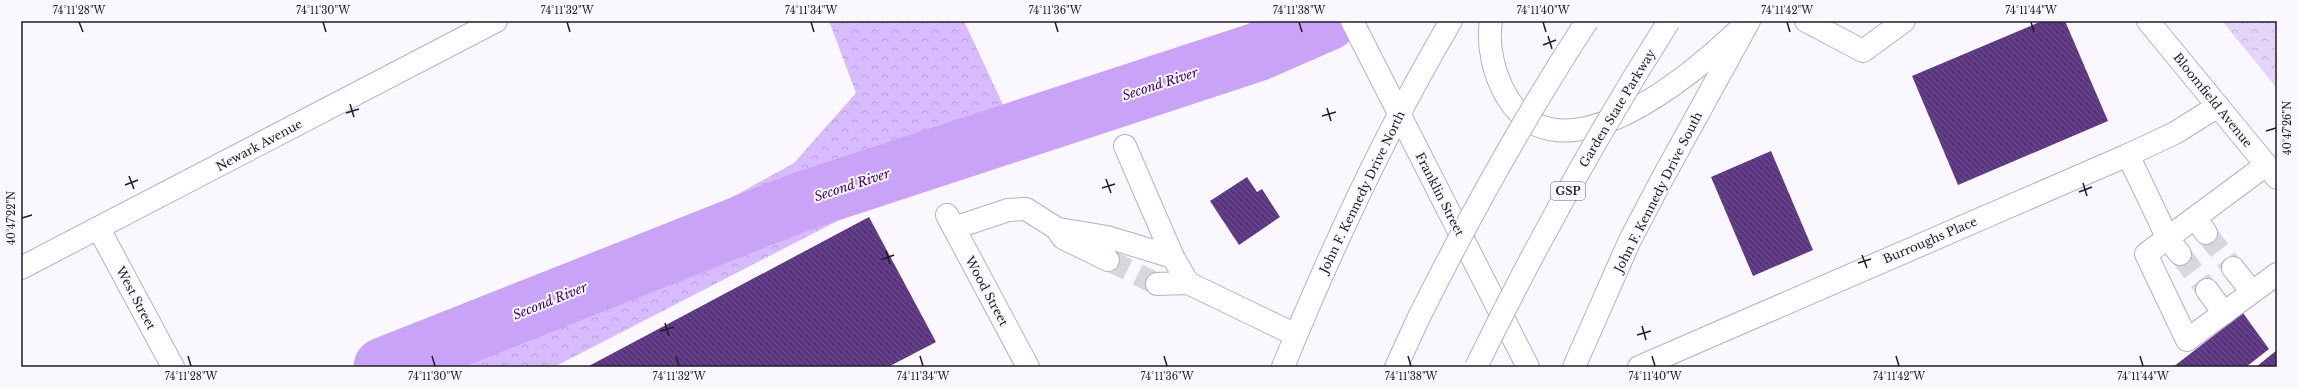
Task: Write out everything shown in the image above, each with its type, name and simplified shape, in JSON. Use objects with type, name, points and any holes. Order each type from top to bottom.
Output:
[{"type":"main road","name":"Newark Avenue","points":[[21,268],[496,21]]},
{"type":"main road","name":"Franklin Street","points":[[1352,21],[1528,367]]},
{"type":"main road","name":"John F. Kennedy Drive North","points":[[1283,367],[1327,265],[1399,114],[1451,21]]},
{"type":"main road","points":[[1491,21],[1491,47],[1494,68],[1500,86],[1511,104],[1536,124],[1549,128],[1566,130],[1584,129],[1601,125],[1653,98],[1713,53],[1748,21]]},
{"type":"main road","points":[[1396,367],[1419,317],[1491,179],[1552,74],[1587,21]]},
{"type":"main road","name":"Garden State Parkway","points":[[1476,367],[1532,255],[1591,151],[1669,21]]},
{"type":"main road","name":"John F. Kennedy Drive South","points":[[1574,367],[1630,240],[1748,21]]},
{"type":"main road","points":[[1808,22],[1863,51],[1904,21]]},
{"type":"main road","name":"Bloomfield Avenue","points":[[2148,21],[2272,172]]},
{"type":"main road","name":"Burroughs Place","points":[[1639,367],[2128,155],[2175,133],[2218,106]]},
{"type":"main road","points":[[1126,146],[1173,257],[1188,283]]},
{"type":"main road","points":[[2128,155],[2174,246]]},
{"type":"main road","points":[[2272,172],[2174,246],[2146,254],[2187,340],[2277,274]]},
{"type":"main road","name":"Wood Street","points":[[1028,367],[950,221],[1015,208],[1026,209],[1056,228]]},
{"type":"main road","name":"West Street","points":[[99,228],[173,367]]},
{"type":"main road","points":[[1056,228],[1106,237],[1173,257]]},
{"type":"main road","points":[[1056,228],[1063,238],[1108,260]]},
{"type":"main road","points":[[2233,268],[2252,292]]},
{"type":"main road","points":[[1157,284],[1188,283],[1296,335]]},
{"type":"main road","points":[[2207,290],[2224,313]]},
{"type":"green space","points":[[829,21],[964,21],[1005,109],[849,215],[554,367],[383,367],[528,310],[794,163],[856,93]]},
{"type":"green space","points":[[2222,21],[2277,21],[2277,88]]},
{"type":"building","points":[[2042,21],[2065,21],[2108,121],[1958,185],[1912,76]]},
{"type":"building","points":[[1771,151],[1813,250],[1753,276],[1711,177]]},
{"type":"building","points":[[1247,177],[1257,192],[1262,189],[1280,217],[1239,245],[1210,201]]},
{"type":"building","points":[[869,217],[936,342],[888,367],[587,367]]},
{"type":"building","points":[[2243,313],[2269,349],[2246,367],[2173,367]]},
{"type":"building","points":[[2277,350],[2277,367],[2256,367]]},
{"type":"waterway","name":"Second River","points":[[383,367],[800,202],[1257,52],[1328,21]]},
{"type":"tunnel","points":[[2206,233],[2233,268]]},
{"type":"tunnel","points":[[2180,254],[2207,290]]},
{"type":"tunnel","points":[[1108,260],[1157,284]]}]
